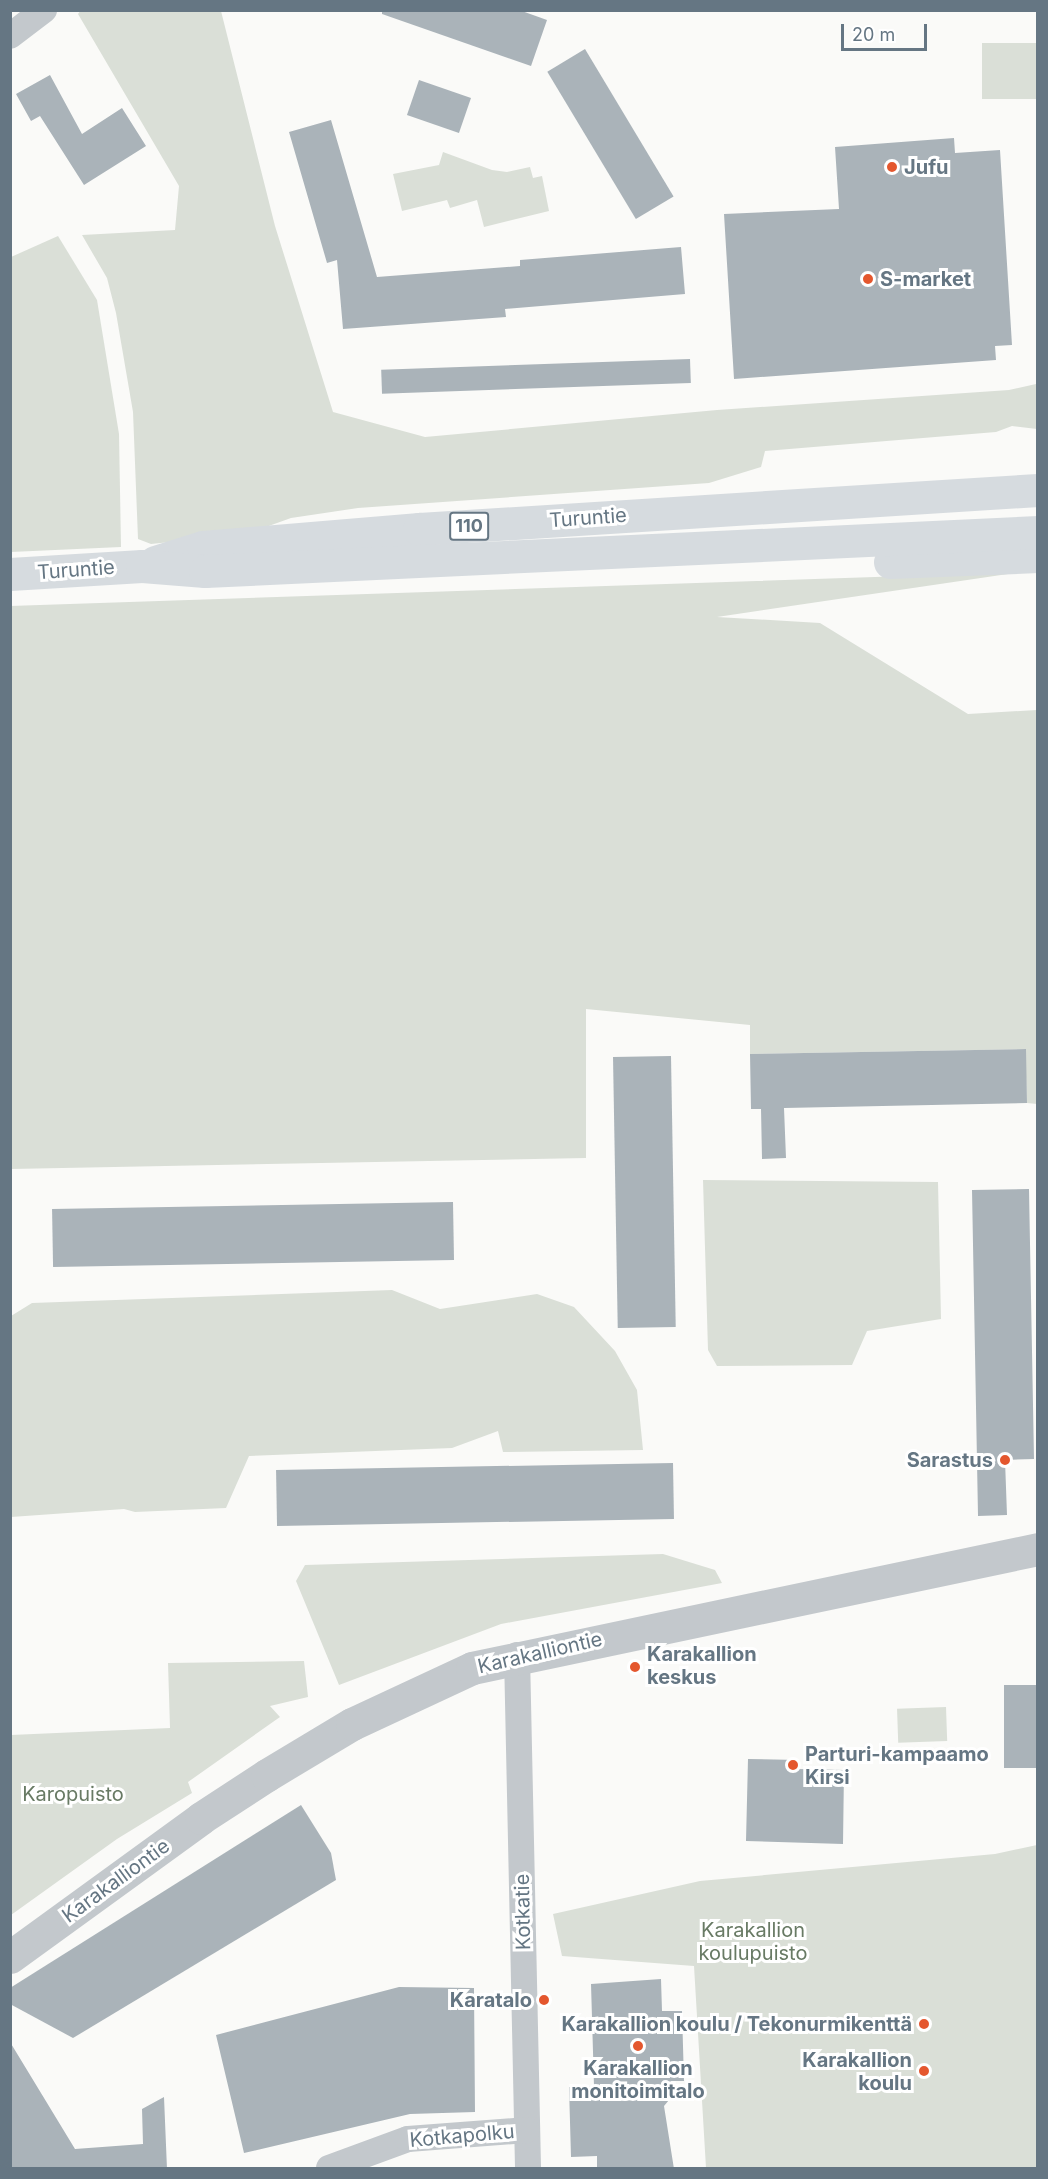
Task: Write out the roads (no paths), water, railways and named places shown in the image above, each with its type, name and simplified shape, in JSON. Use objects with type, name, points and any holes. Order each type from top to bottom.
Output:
[{"type":"main road","name":"Turuntie","points":[[142,566],[203,547],[419,529],[1038,490]]},
{"type":"main road","name":"Turuntie","points":[[10,574],[142,566],[205,571],[1038,532]]},
{"type":"main road","points":[[656,551],[774,567],[1038,556]]},
{"type":"street","points":[[10,36],[44,10]]},
{"type":"street","name":"Karakalliontie","points":[[10,1957],[201,1818],[326,1739],[472,1668],[517,1656],[1038,1549]]},
{"type":"street","name":"Kotkatie","points":[[517,1656],[528,2169]]},
{"type":"street","name":"Kotkapolku","points":[[329,2169],[408,2139],[527,2130]]},
{"type":"place","name":"Jufu","points":[[892,167]]},
{"type":"place","name":"S-market","points":[[868,279]]},
{"type":"place","name":"Sarastus","points":[[1005,1460]]},
{"type":"place","name":"Karakallion keskus","points":[[635,1667]]},
{"type":"place","name":"Parturi-kampaamo Kirsi","points":[[793,1765]]},
{"type":"place","name":"Karatalo","points":[[544,2000]]},
{"type":"place","name":"Karakallion koulu / Tekonurmikenttä","points":[[924,2024]]},
{"type":"place","name":"Karakallion monitoimitalo","points":[[638,2046]]},
{"type":"place","name":"Karakallion koulu","points":[[924,2071]]},
{"type":"park label","name":"Karopuisto","points":[[73,1794]]},
{"type":"park label","name":"Karakallion koulupuisto","points":[[753,1942]]}]
